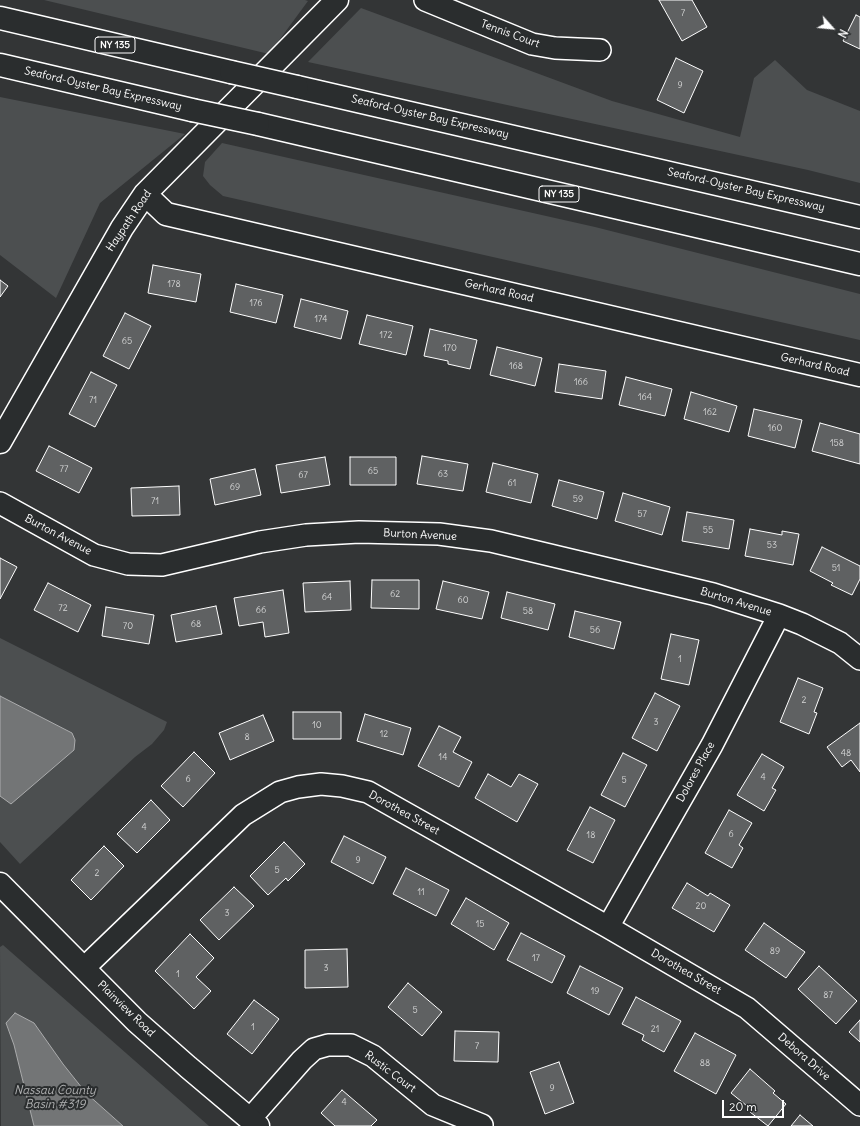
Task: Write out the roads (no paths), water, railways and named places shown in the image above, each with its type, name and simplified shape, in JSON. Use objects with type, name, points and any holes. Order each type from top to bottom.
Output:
[{"type":"main road","name":"Haypath Road","points":[[0,442],[122,228],[145,194],[337,0]]},
{"type":"main road","name":"Seaford-Oyster Bay Expressway","points":[[0,18],[860,217]]},
{"type":"main road","name":"Seaford-Oyster Bay Expressway","points":[[0,65],[860,264]]},
{"type":"main road","name":"Gerhard Road","points":[[145,194],[166,214],[860,375]]},
{"type":"main road","name":"Plainview Road","points":[[0,884],[137,1022],[254,1123]]},
{"type":"street","name":"Tennis Court","points":[[425,0],[532,44],[555,48],[600,50]]},
{"type":"street","name":"Burton Avenue","points":[[0,504],[94,555],[128,564],[162,565],[260,542],[306,535],[359,532],[440,534],[491,541],[713,594],[779,615],[802,624],[840,643],[860,659]]},
{"type":"street","name":"Dolores Place","points":[[608,927],[712,745],[779,615]]},
{"type":"street","name":"Dorothea Street","points":[[84,968],[243,815],[280,792],[298,786],[321,784],[342,786],[368,792],[608,927],[747,1008]]},
{"type":"street","name":"Debora Drive","points":[[747,1008],[860,1105]]},
{"type":"street","name":"Rustic Court","points":[[254,1123],[302,1060],[314,1049],[328,1045],[351,1045],[373,1056],[433,1105],[482,1125]]},
{"type":"water","points":[[0,696],[72,733],[75,740],[74,750],[11,804],[0,796]]},
{"type":"water","name":"Nassau County Basin #319","points":[[15,1013],[34,1023],[86,1093],[123,1126],[34,1126],[14,1045],[6,1023]]}]
